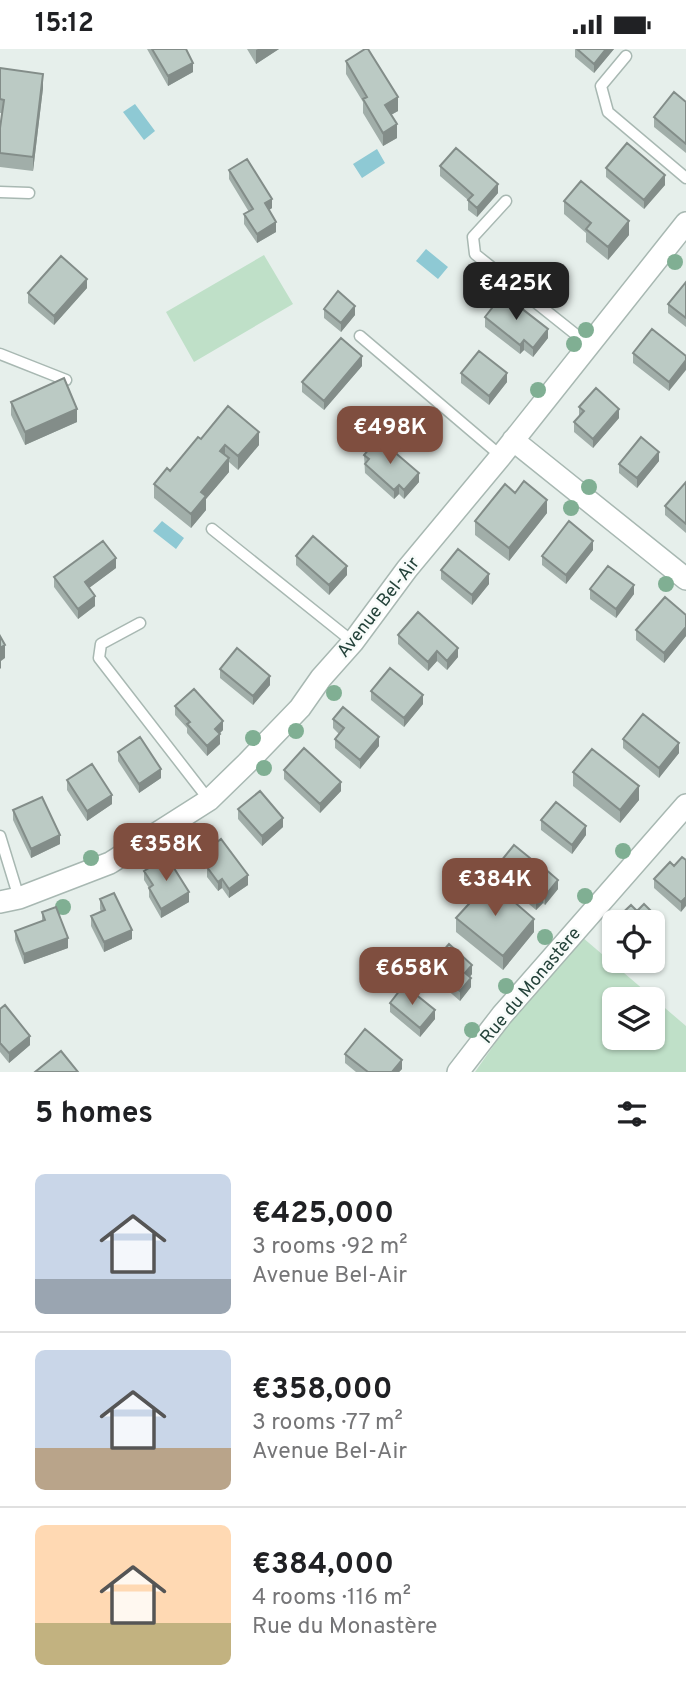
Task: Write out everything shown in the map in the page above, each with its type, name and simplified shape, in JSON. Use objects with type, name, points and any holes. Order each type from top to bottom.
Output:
[{"type":"street","name":"Avenue Bel-Air","points":[[9,900],[110,863],[209,800],[299,708],[353,642],[407,569],[686,223]]},
{"type":"street","points":[[507,448],[686,579]]},
{"type":"street","name":"Rue du Monastère","points":[[458,1072],[502,1015],[686,804]]},
{"type":"lane","points":[[626,56],[601,86],[608,112],[686,178]]},
{"type":"lane","points":[[0,192],[29,193]]},
{"type":"lane","points":[[506,201],[473,237],[475,254],[589,345]]},
{"type":"lane","points":[[360,336],[507,448]]},
{"type":"lane","points":[[0,354],[66,380]]},
{"type":"lane","points":[[212,530],[353,642]]},
{"type":"lane","points":[[140,623],[101,644],[99,658],[209,800]]},
{"type":"lane","points":[[0,836],[9,900]]},
{"type":"green space","points":[[264,255],[293,304],[194,362],[166,312]]},
{"type":"green space","points":[[582,937],[602,954],[602,973],[624,973],[640,987],[602,987],[602,1050],[665,1050],[665,1008],[686,1026],[686,1072],[475,1072],[510,1022]]},
{"type":"water","points":[[135,104],[155,131],[144,140],[123,112]]},
{"type":"water","points":[[377,149],[385,163],[362,178],[353,164]]},
{"type":"water","points":[[426,249],[448,267],[438,279],[416,261]]},
{"type":"water","points":[[162,521],[184,538],[176,549],[153,531]]},
{"type":"building","points":[[152,49],[186,49],[193,63],[168,76]]},
{"type":"building","points":[[368,49],[398,97],[385,105],[397,124],[383,133],[363,99],[367,97],[346,61]]},
{"type":"building","points":[[577,49],[606,49],[594,64]]},
{"type":"building","points":[[0,68],[43,74],[33,157],[0,153],[4,100],[0,99]]},
{"type":"building","points":[[674,92],[686,102],[686,144],[654,117]]},
{"type":"building","points":[[627,143],[665,175],[644,200],[606,168]]},
{"type":"building","points":[[456,148],[498,184],[477,208],[468,200],[473,195],[440,166]]},
{"type":"building","points":[[247,159],[272,199],[265,203],[276,222],[257,234],[244,214],[253,209],[229,170]]},
{"type":"building","points":[[581,181],[629,221],[608,247],[586,229],[591,223],[564,201]]},
{"type":"building","points":[[61,256],[87,279],[54,316],[28,293]]},
{"type":"building","points":[[686,282],[686,318],[668,304]]},
{"type":"building","points":[[338,291],[355,306],[341,323],[324,309]]},
{"type":"building","points":[[503,294],[548,329],[533,348],[524,340],[520,345],[485,317]]},
{"type":"building","points":[[652,329],[686,356],[686,360],[669,382],[633,353]]},
{"type":"building","points":[[341,338],[362,356],[324,401],[302,382]]},
{"type":"building","points":[[479,351],[507,373],[489,396],[461,373]]},
{"type":"building","points":[[64,378],[77,409],[25,432],[11,402]]},
{"type":"building","points":[[596,388],[619,409],[593,439],[574,422],[584,411],[579,407]]},
{"type":"building","points":[[228,406],[259,432],[238,456],[225,445],[220,451],[229,458],[201,492],[206,496],[191,514],[154,484],[167,468],[170,471],[198,437],[201,439]]},
{"type":"building","points":[[641,437],[659,452],[637,478],[619,464]]},
{"type":"building","points":[[378,438],[419,473],[404,490],[399,485],[394,490],[365,464],[369,459],[364,455]]},
{"type":"building","points":[[524,481],[547,500],[509,548],[475,521],[505,484],[515,493]]},
{"type":"building","points":[[686,482],[686,524],[665,506]]},
{"type":"building","points":[[569,521],[593,541],[566,575],[542,556]]},
{"type":"building","points":[[313,536],[347,566],[329,585],[296,556]]},
{"type":"building","points":[[103,541],[116,558],[85,582],[95,596],[78,609],[54,577]]},
{"type":"building","points":[[458,549],[489,574],[472,595],[441,570]]},
{"type":"building","points":[[608,566],[634,585],[616,609],[590,589]]},
{"type":"building","points":[[665,597],[686,615],[686,627],[664,653],[636,630]]},
{"type":"building","points":[[418,612],[458,648],[447,661],[437,651],[428,662],[398,635]]},
{"type":"building","points":[[237,648],[270,676],[253,696],[220,669]]},
{"type":"building","points":[[390,668],[423,695],[404,718],[371,691]]},
{"type":"building","points":[[194,689],[223,721],[215,729],[220,734],[207,746],[175,706]]},
{"type":"building","points":[[343,707],[379,737],[360,760],[335,739],[344,728],[333,719]]},
{"type":"building","points":[[643,714],[679,743],[659,768],[623,739]]},
{"type":"building","points":[[140,737],[161,769],[139,784],[118,752]]},
{"type":"building","points":[[304,748],[341,782],[320,804],[284,770]]},
{"type":"building","points":[[592,749],[639,786],[620,810],[573,772]]},
{"type":"building","points":[[92,764],[112,795],[87,811],[67,780]]},
{"type":"building","points":[[260,791],[283,818],[262,836],[238,809]]},
{"type":"building","points":[[42,797],[60,835],[31,849],[13,810]]},
{"type":"building","points":[[556,802],[586,826],[572,845],[541,820]]},
{"type":"building","points":[[208,830],[217,842],[221,839],[248,875],[229,889],[222,879],[218,882],[207,867],[212,864],[204,854],[199,858],[189,844]]},
{"type":"building","points":[[514,845],[530,858],[527,861],[539,871],[543,867],[558,880],[545,896],[543,894],[536,901],[516,883],[521,877],[501,861]]},
{"type":"building","points":[[167,857],[189,892],[161,909],[149,888],[153,885],[144,871]]},
{"type":"building","points":[[682,857],[686,860],[686,897],[681,902],[654,879],[670,862],[674,866]]},
{"type":"building","points":[[490,881],[534,919],[503,956],[456,918]]},
{"type":"building","points":[[114,893],[132,930],[104,942],[91,916],[105,910],[100,899]]},
{"type":"building","points":[[644,904],[650,910],[638,910]]},
{"type":"building","points":[[56,907],[68,938],[24,954],[15,931],[45,920],[42,912]]},
{"type":"building","points":[[449,944],[472,965],[465,973],[471,978],[460,991],[430,966]]},
{"type":"building","points":[[404,985],[435,1010],[420,1028],[390,1003]]},
{"type":"building","points":[[5,1005],[30,1036],[9,1053],[0,1043],[0,1009]]},
{"type":"building","points":[[365,1029],[402,1060],[392,1072],[368,1072],[345,1054]]},
{"type":"building","points":[[61,1051],[78,1072],[35,1072]]}]
